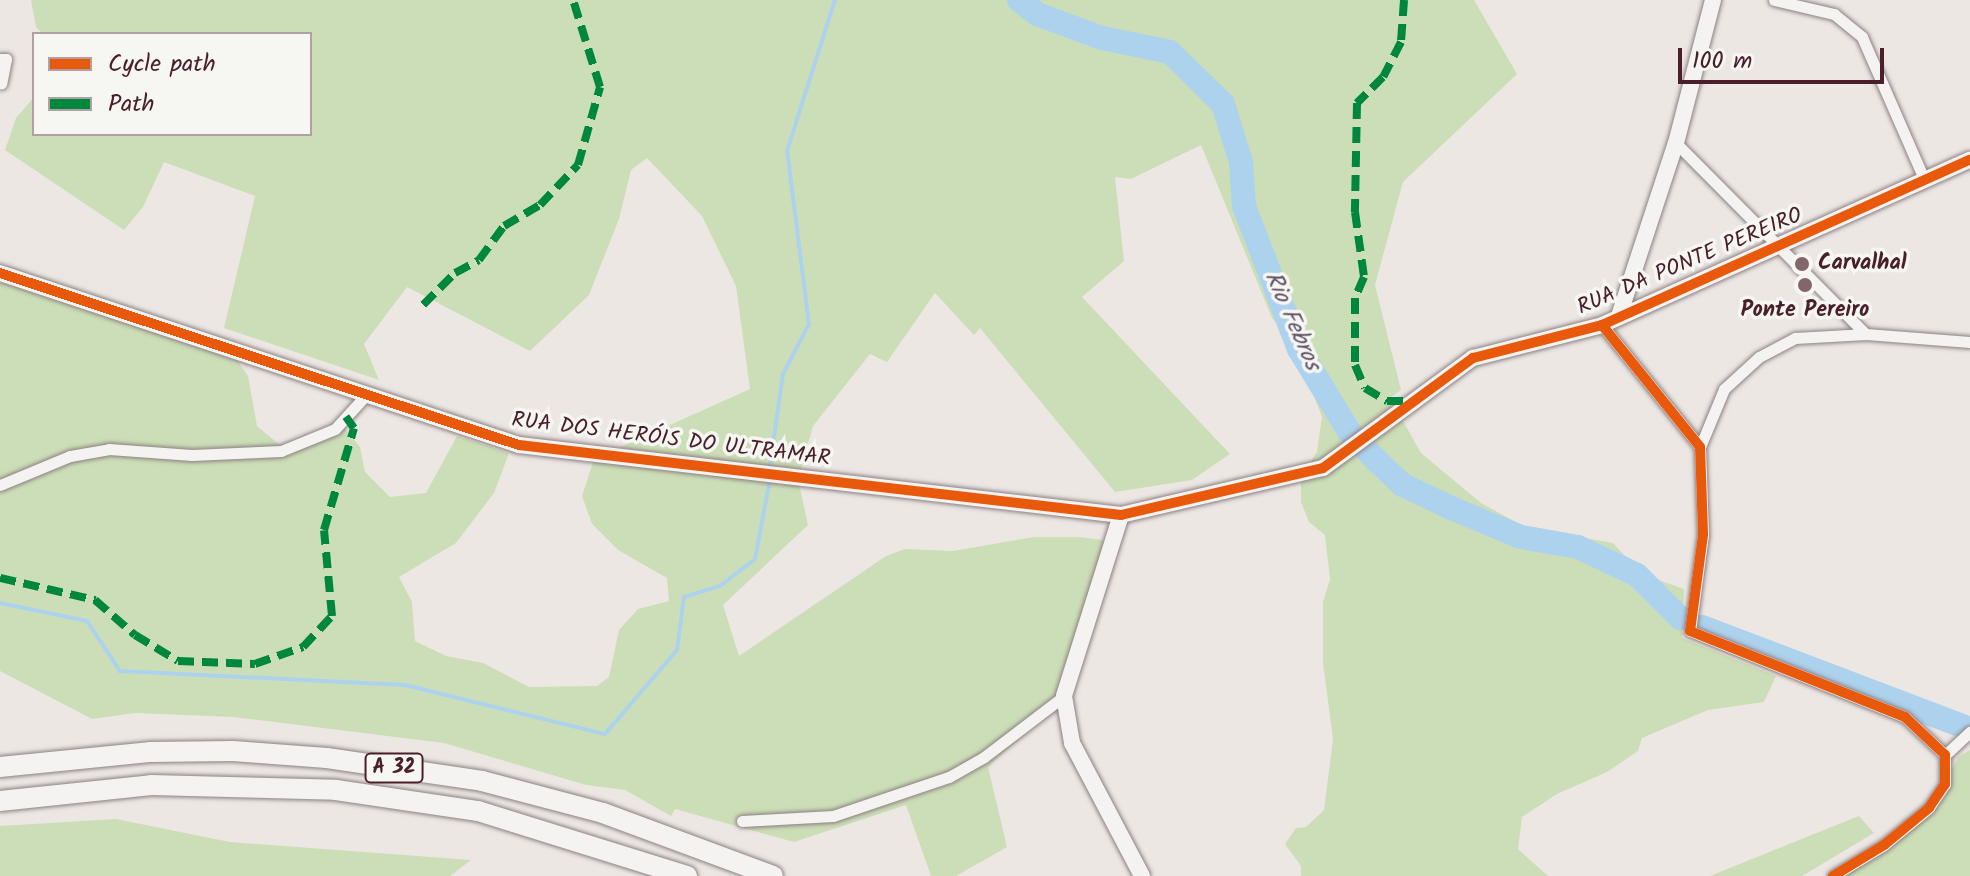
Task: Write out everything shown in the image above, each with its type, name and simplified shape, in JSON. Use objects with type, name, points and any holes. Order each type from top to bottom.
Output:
[{"type":"highway","name":"A 32","points":[[0,767],[151,752],[233,751],[327,758],[482,781],[573,805],[693,842],[773,876]]},
{"type":"highway","name":"A 32","points":[[0,801],[151,785],[336,790],[478,811],[687,876]]},
{"type":"street","points":[[1619,316],[1676,143],[1713,0]]},
{"type":"street","points":[[1774,0],[1834,14],[1862,37],[1925,181]]},
{"type":"street","points":[[0,59],[6,59],[1,84]]},
{"type":"street","points":[[1676,143],[1866,334]]},
{"type":"street","name":"RUA DA PONTE PEREIRO","points":[[1121,515],[1313,471],[1359,443],[1465,361],[1602,325],[1970,160]]},
{"type":"street","name":"RUA DOS HERÓIS DO ULTRAMAR","points":[[0,273],[519,445],[1121,515]]},
{"type":"street","points":[[1602,325],[1700,447]]},
{"type":"street","points":[[1833,876],[1884,845],[1929,808],[1945,784],[1945,755],[1905,717],[1690,631],[1703,535],[1700,447],[1724,389],[1759,357],[1795,338],[1866,334],[1970,342]]},
{"type":"street","points":[[0,485],[70,456],[109,449],[192,455],[281,451],[335,429],[367,394]]},
{"type":"street","points":[[1121,515],[1064,696],[1072,743],[1142,876]]},
{"type":"street","points":[[742,821],[833,816],[949,777],[984,757],[1064,696]]},
{"type":"street","points":[[1945,755],[1969,733]]},
{"type":"green space","points":[[31,0],[1474,0],[1517,74],[1403,182],[1375,285],[1401,390],[1390,398],[1421,453],[1481,503],[1525,527],[1613,543],[1642,574],[1684,589],[1682,638],[1776,676],[1764,702],[1708,710],[1642,738],[1638,751],[1607,772],[1557,794],[1522,817],[1518,849],[1548,876],[1301,876],[1301,866],[1285,844],[1296,828],[1306,827],[1324,810],[1333,739],[1323,663],[1323,602],[1330,579],[1325,535],[1309,522],[1301,502],[1301,476],[1317,452],[1322,417],[1296,349],[1272,318],[1201,145],[1131,179],[1115,177],[1124,261],[1082,297],[1230,454],[1192,480],[1115,492],[980,328],[974,335],[935,293],[887,362],[870,354],[813,426],[798,479],[808,525],[723,605],[739,656],[886,556],[905,549],[953,551],[1034,537],[1079,537],[1102,540],[1112,550],[1061,701],[988,767],[1007,847],[956,876],[931,876],[906,805],[794,842],[675,809],[671,816],[625,790],[586,785],[444,743],[233,717],[135,713],[92,719],[0,671],[0,282],[235,357],[248,376],[257,426],[281,446],[341,424],[360,447],[365,472],[390,497],[426,493],[457,436],[509,453],[494,493],[456,543],[399,577],[412,602],[415,641],[446,656],[483,663],[529,687],[597,686],[609,677],[619,630],[638,609],[669,601],[667,578],[618,550],[592,524],[582,496],[594,459],[750,389],[736,286],[702,216],[647,158],[631,170],[619,219],[589,295],[530,351],[407,287],[364,344],[379,380],[224,328],[255,196],[164,162],[143,207],[124,230],[5,150],[16,118],[32,99],[32,136],[312,136],[312,32],[41,32],[36,27]]},
{"type":"green space","points":[[1970,750],[1970,876],[1829,876],[1891,834],[1943,788],[1958,757]]},
{"type":"green space","points":[[1859,816],[1874,833],[1802,876],[1710,876]]},
{"type":"green space","points":[[116,819],[230,842],[471,860],[450,876],[0,876],[0,826]]},
{"type":"waterway","points":[[770,465],[783,374],[809,324],[787,151],[835,0]]},
{"type":"waterway","name":"Rio Febros","points":[[1019,0],[1037,14],[1102,38],[1170,52],[1223,104],[1241,162],[1244,206],[1299,349],[1350,433],[1378,462],[1403,485],[1451,508],[1521,537],[1578,547],[1637,575],[1680,618]]},
{"type":"waterway","points":[[0,603],[87,621],[120,671],[405,685],[605,734],[677,650],[684,597],[720,586],[755,559],[769,484]]},
{"type":"waterway","name":"Rio Febros","points":[[1702,627],[1970,729]]},
{"type":"marked path","points":[[423,305],[455,273],[479,260],[504,226],[540,205],[578,165],[600,87],[573,0]]},
{"type":"marked path","points":[[1404,0],[1401,42],[1383,77],[1357,103],[1355,212],[1364,277],[1355,298],[1355,365],[1365,388],[1387,401],[1411,401]]},
{"type":"marked path","points":[[0,578],[95,600],[135,635],[178,661],[255,664],[303,647],[332,616],[324,530],[354,428],[346,417]]},
{"type":"cycle path","points":[[0,273],[519,445],[1121,515],[1323,468],[1473,358],[1602,325],[1970,160]]},
{"type":"cycle path","points":[[1602,325],[1700,447],[1703,535],[1690,631],[1905,717],[1945,755],[1945,784],[1929,808],[1884,845],[1833,876]]},
{"type":"place","name":"Carvalhal","points":[[1802,264]]},
{"type":"place","name":"Ponte Pereiro","points":[[1805,285]]}]
